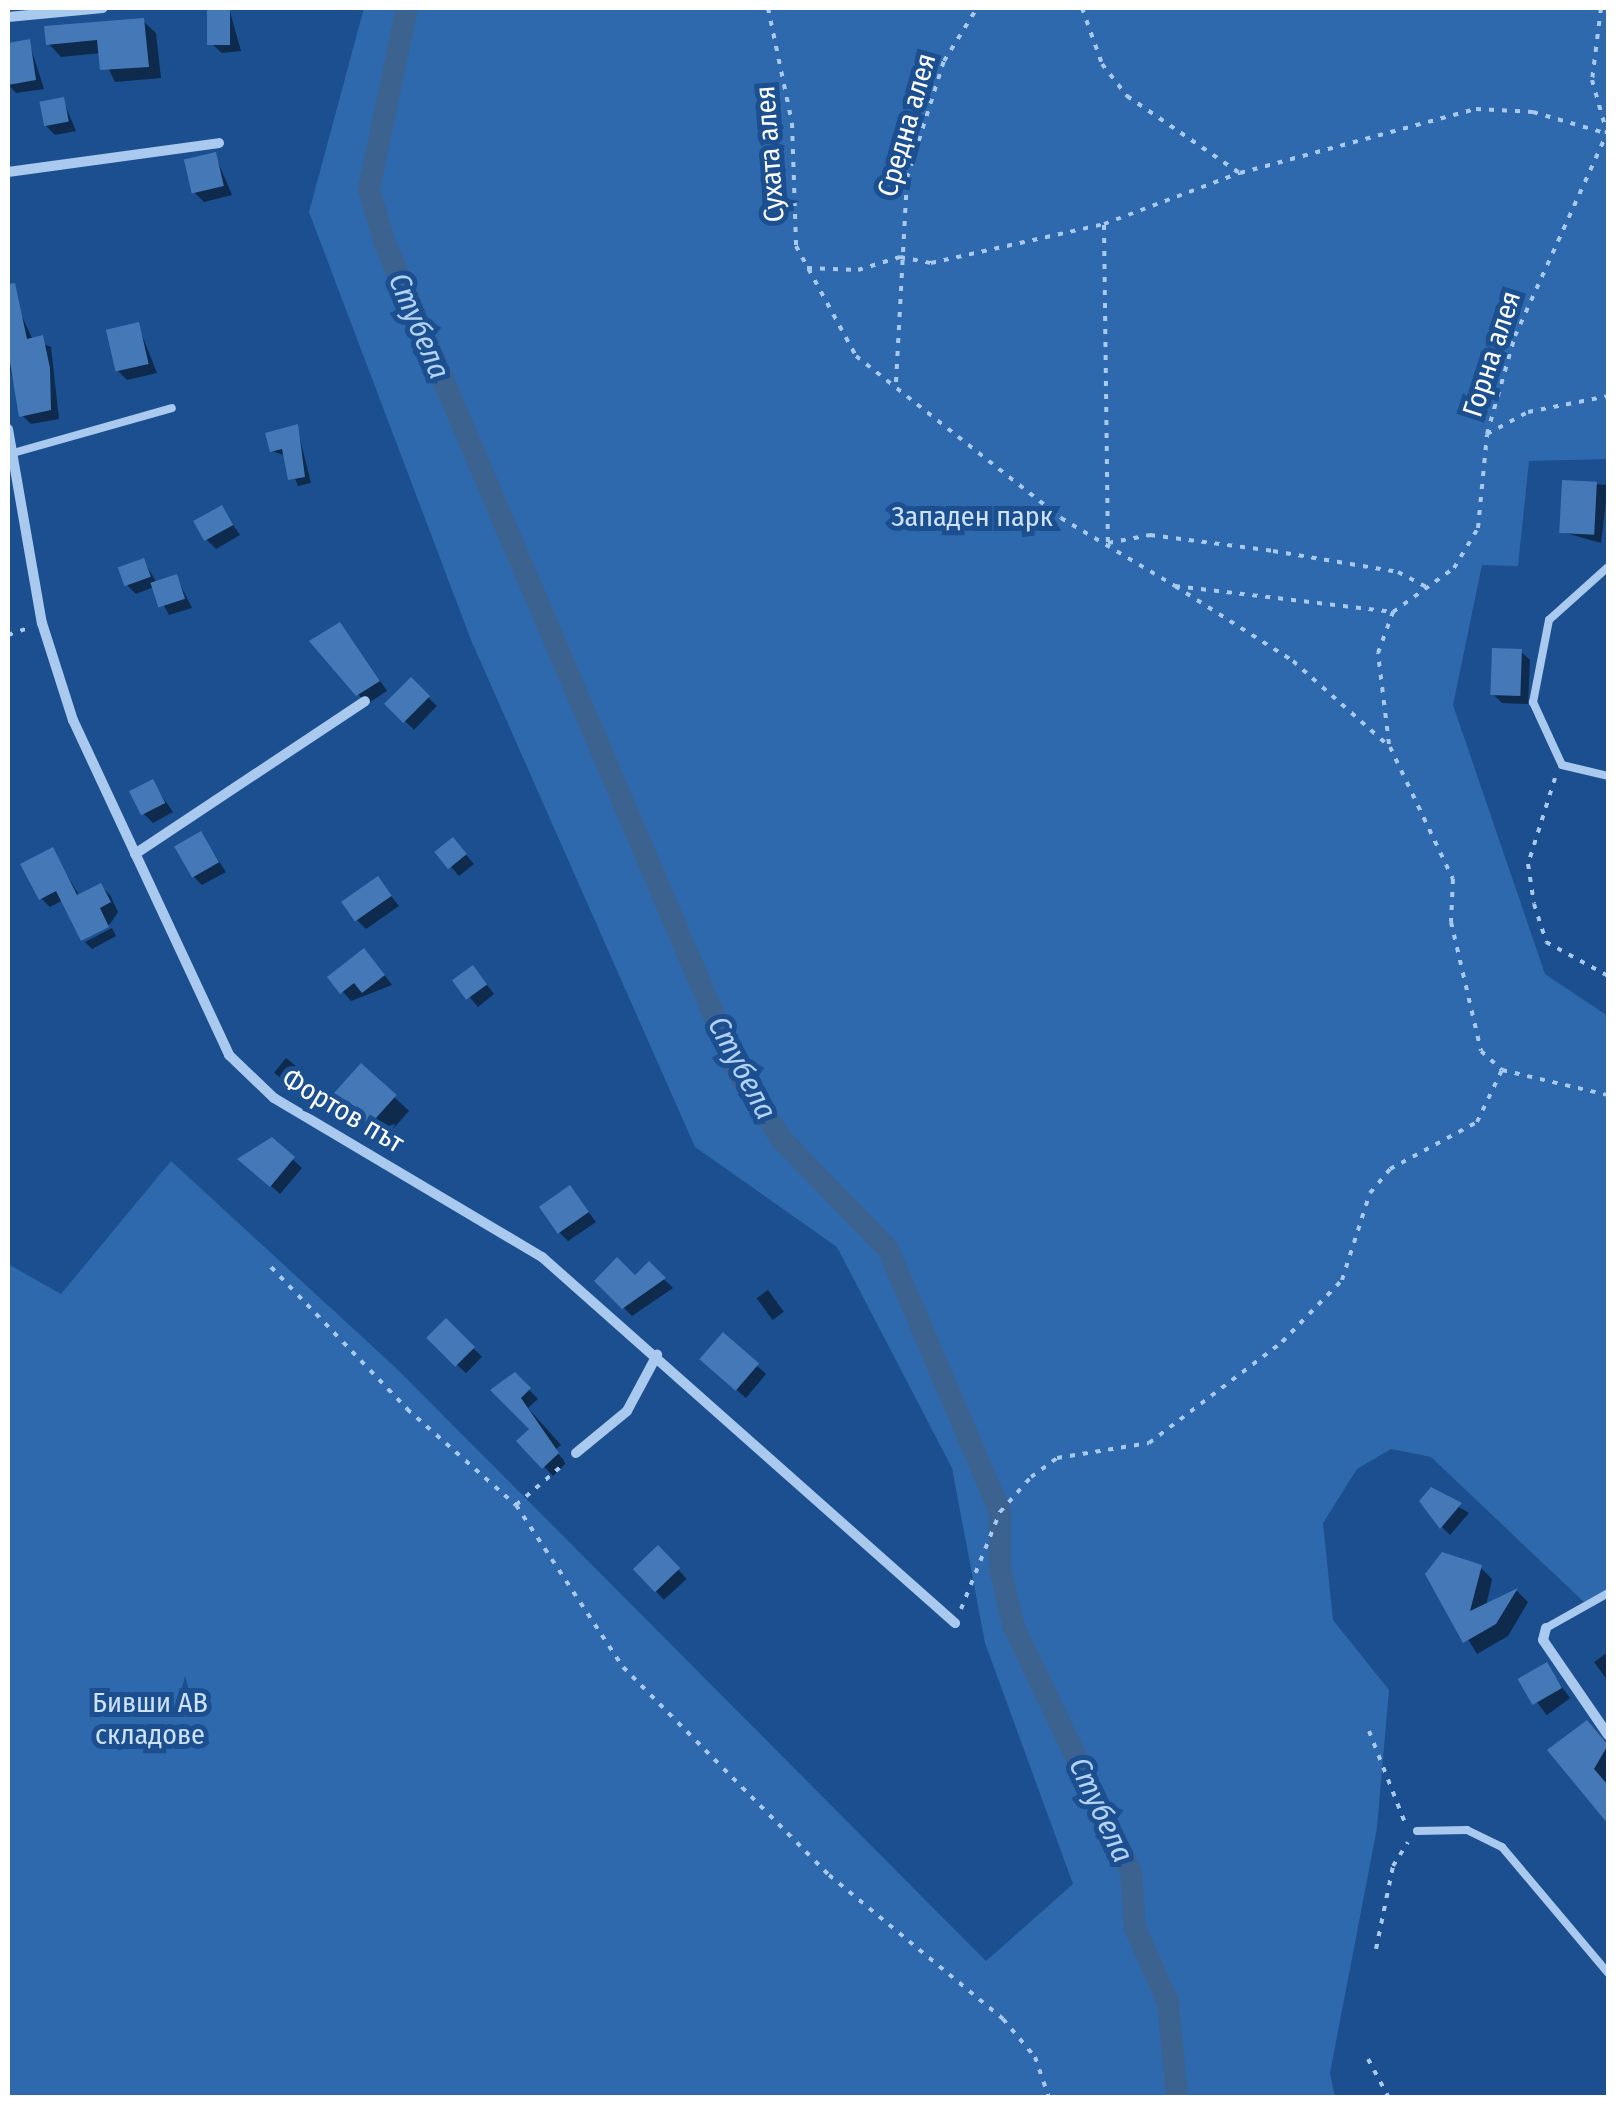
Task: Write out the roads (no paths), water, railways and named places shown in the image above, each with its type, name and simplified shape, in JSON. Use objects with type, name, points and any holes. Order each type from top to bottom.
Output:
[{"type":"street","points":[[8,17],[103,8]]},
{"type":"street","points":[[8,172],[219,143]]},
{"type":"street","name":"Фортов път","points":[[8,429],[42,622],[73,720],[249,1081],[542,1257],[955,1623]]},
{"type":"street","points":[[135,854],[365,701]]},
{"type":"street","points":[[576,1453],[627,1412],[657,1355]]},
{"type":"street","points":[[1546,1628],[1544,1640],[1608,1735]]},
{"type":"lane","points":[[13,453],[172,408]]},
{"type":"lane","points":[[1608,567],[1549,620],[1534,660],[1533,702],[1562,764],[1608,776]]},
{"type":"lane","points":[[1546,1628],[1608,1593]]},
{"type":"lane","points":[[1417,1831],[1467,1830],[1502,1847],[1608,1973]]},
{"type":"waterway","name":"Стубела","points":[[407,8],[369,189],[384,241],[739,1074],[782,1140],[888,1249],[1000,1512],[1000,1568],[1014,1627],[1131,1872],[1135,1928],[1168,2002],[1177,2098]]},
{"type":"park label","name":"Западен парк","points":[[972,517]]},
{"type":"park label","name":"Бивши АВ складове","points":[[150,1719]]}]
